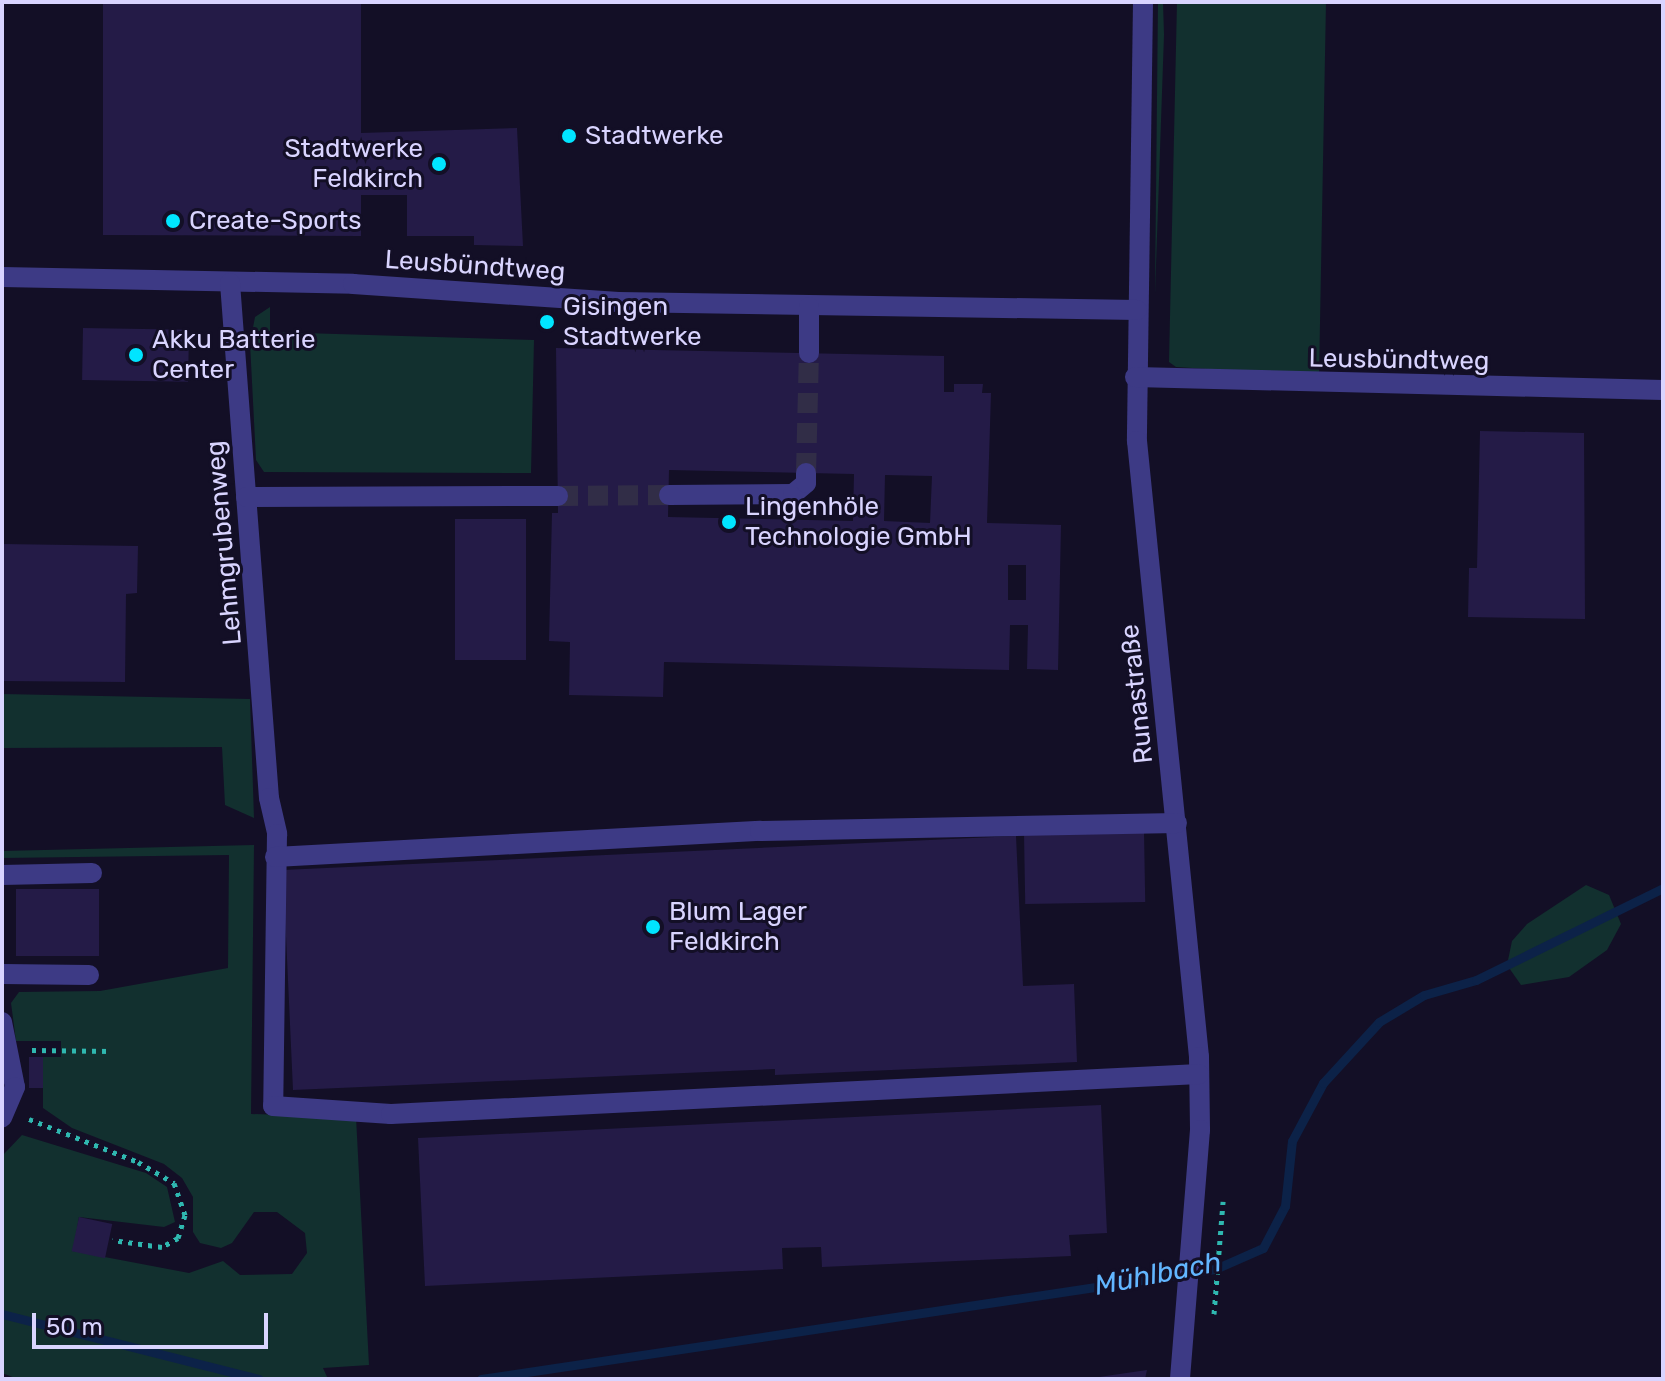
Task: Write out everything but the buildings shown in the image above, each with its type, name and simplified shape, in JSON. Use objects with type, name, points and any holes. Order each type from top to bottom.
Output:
[{"type":"street","name":"Runastraße","points":[[1143,2],[1135,377],[1199,1074],[1200,1130],[1180,1379]]},
{"type":"street","name":"Leusbündtweg","points":[[2,277],[353,284],[618,302],[1137,310]]},
{"type":"street","name":"Lehmgrubenweg","points":[[230,283],[269,798],[277,834],[273,1106],[391,1114],[1199,1074]]},
{"type":"street","points":[[809,307],[809,353]]},
{"type":"street","name":"Leusbündtweg","points":[[1135,377],[1663,390]]},
{"type":"street","points":[[669,495],[793,494],[806,483],[806,473]]},
{"type":"street","points":[[246,497],[558,496]]},
{"type":"street","points":[[275,857],[760,831],[1177,823]]},
{"type":"street","points":[[2,875],[92,873]]},
{"type":"street","points":[[2,974],[89,975]]},
{"type":"street","points":[[2,1022],[15,1087],[5,1112]]},
{"type":"path","points":[[8,1050],[111,1051]]},
{"type":"path","points":[[5,1112],[138,1162],[174,1183],[185,1215],[178,1238],[162,1247],[112,1240]]},
{"type":"path","points":[[1216,1288],[1221,1248]]},
{"type":"green space","points":[[1158,2],[1163,2],[1164,35],[1155,294]]},
{"type":"green space","points":[[1177,2],[1326,2],[1319,376],[1176,367],[1169,362]]},
{"type":"green space","points":[[270,307],[270,332],[534,340],[531,473],[264,472],[256,460],[250,343],[255,317]]},
{"type":"green space","points":[[2,694],[250,699],[254,818],[225,805],[222,747],[2,748]]},
{"type":"green space","points":[[254,845],[251,1114],[356,1117],[369,1365],[323,1368],[328,1379],[18,1379],[2,1373],[2,1156],[22,1135],[146,1173],[167,1187],[175,1222],[164,1227],[79,1217],[73,1251],[189,1273],[223,1261],[240,1275],[292,1274],[307,1253],[305,1233],[277,1212],[254,1212],[232,1243],[221,1248],[200,1243],[193,1232],[193,1197],[182,1178],[164,1164],[72,1128],[43,1108],[43,1057],[61,1057],[61,1041],[16,1041],[11,1003],[19,992],[100,991],[228,968],[229,855],[2,858],[2,851]]},
{"type":"green space","points":[[1586,885],[1609,895],[1621,924],[1607,950],[1569,977],[1521,985],[1507,965],[1512,941],[1527,924]]},
{"type":"waterway","name":"Mühlbach","points":[[481,1379],[1215,1269],[1263,1248],[1285,1206],[1292,1141],[1323,1083],[1379,1022],[1424,995],[1476,980],[1663,888]]},
{"type":"waterway","name":"Mühlbach","points":[[2,1314],[259,1379]]},
{"type":"tunnel","points":[[806,473],[809,353]]},
{"type":"tunnel","points":[[558,496],[669,495]]},
{"type":"place","name":"Stadtwerke","points":[[569,136]]},
{"type":"place","name":"Stadtwerke Feldkirch","points":[[439,164]]},
{"type":"place","name":"Create-Sports","points":[[173,221]]},
{"type":"place","name":"Gisingen Stadtwerke","points":[[547,322]]},
{"type":"place","name":"Akku Batterie Center","points":[[136,355]]},
{"type":"place","name":"Lingenhöle Technologie GmbH","points":[[729,522]]},
{"type":"place","name":"Blum Lager Feldkirch","points":[[653,927]]}]
